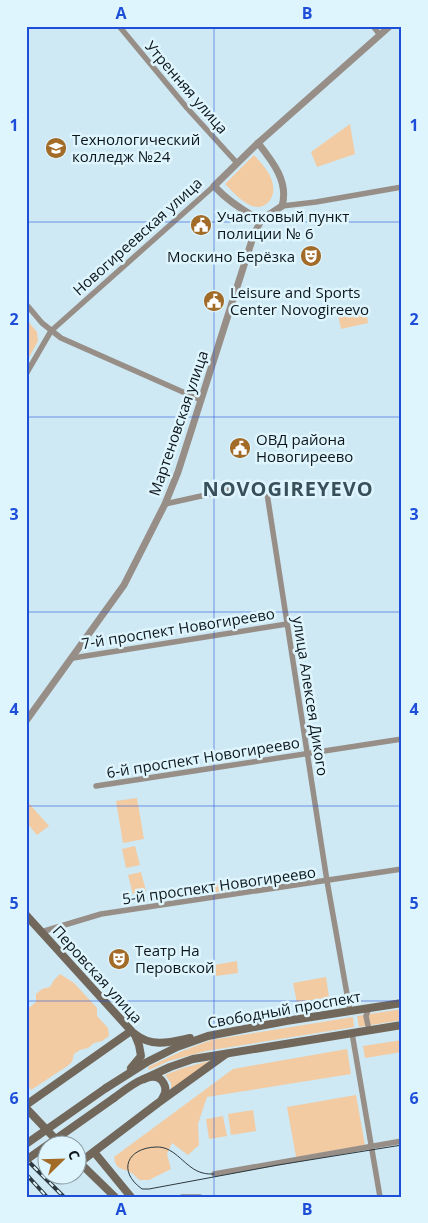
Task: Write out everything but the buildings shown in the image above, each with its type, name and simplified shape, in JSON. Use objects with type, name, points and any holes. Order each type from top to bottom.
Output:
[{"type":"main road","name":"Перовская улица","points":[[26,915],[131,1031],[139,1045],[140,1056],[120,1078]]},
{"type":"main road","name":"Свободный проспект","points":[[120,1078],[177,1047],[220,1032],[402,1003]]},
{"type":"main road","points":[[26,1160],[144,1078],[181,1063],[228,1053],[402,1025]]},
{"type":"main road","points":[[53,1136],[26,1106],[131,1031],[142,1039],[159,1043],[220,1032]]},
{"type":"main road","points":[[88,1156],[228,1053]]},
{"type":"main road","points":[[144,1078],[155,1077],[163,1082],[166,1090],[158,1103]]},
{"type":"main road","points":[[26,1144],[120,1078]]},
{"type":"main road","points":[[94,1152],[131,1197]]},
{"type":"main road","points":[[88,1171],[115,1197]]},
{"type":"street","name":"Утренняя улица","points":[[119,26],[187,108],[237,163]]},
{"type":"street","points":[[373,26],[380,35]]},
{"type":"street","name":"Новогиреевская улица","points":[[26,374],[51,331],[390,26]]},
{"type":"street","points":[[258,143],[283,184],[285,195],[282,206]]},
{"type":"street","points":[[214,186],[244,212],[262,220],[282,206],[402,187]]},
{"type":"street","name":"Мартеновская улица","points":[[26,721],[124,585],[165,504],[178,472],[253,237],[262,220]]},
{"type":"street","points":[[26,304],[51,331],[61,338],[201,400]]},
{"type":"street","name":"улица Алексея Дикого","points":[[165,504],[260,484],[266,487],[327,881],[350,1011]]},
{"type":"street","name":"7-й проспект Новогиреево","points":[[73,658],[287,624]]},
{"type":"street","name":"6-й проспект Новогиреево","points":[[96,786],[402,739]]},
{"type":"street","name":"5-й проспект Новогиреево","points":[[41,932],[101,914],[402,869]]},
{"type":"street","points":[[369,1008],[366,1016],[369,1030]]},
{"type":"street","points":[[352,1033],[380,1197]]},
{"type":"street","points":[[214,1174],[402,1141]]},
{"type":"street","points":[[182,1197],[200,1197]]},
{"type":"shaded area","points":[[350,124],[355,154],[317,167],[311,152]]},
{"type":"shaded area","points":[[254,155],[269,174],[273,186],[273,194],[270,200],[258,207],[246,203],[225,184]]},
{"type":"shaded area","points":[[366,310],[368,323],[341,329],[338,315]]},
{"type":"shaded area","points":[[26,319],[37,332],[38,341],[26,363]]},
{"type":"shaded area","points":[[137,798],[144,839],[123,843],[116,801]]},
{"type":"shaded area","points":[[26,800],[49,826],[37,835],[26,822]]},
{"type":"shaded area","points":[[135,846],[140,865],[126,868],[122,849]]},
{"type":"shaded area","points":[[141,872],[146,891],[133,894],[128,875]]},
{"type":"shaded area","points":[[253,878],[254,887],[211,893],[209,884]]},
{"type":"shaded area","points":[[237,961],[238,973],[216,976],[214,965]]},
{"type":"shaded area","points":[[60,974],[74,983],[97,1008],[97,1016],[108,1028],[109,1036],[74,1054],[72,1062],[31,1090],[27,1084],[30,1080],[26,1076],[26,1008],[36,1002],[36,994],[42,989],[50,987]]},
{"type":"shaded area","points":[[326,977],[329,997],[297,1003],[293,983]]},
{"type":"shaded area","points":[[402,1009],[402,1020],[359,1027],[357,1016]]},
{"type":"shaded area","points":[[353,1017],[354,1027],[206,1051],[169,1061],[149,1070],[148,1067],[211,1040]]},
{"type":"shaded area","points":[[402,1040],[402,1052],[365,1058],[363,1046]]},
{"type":"shaded area","points":[[347,1049],[351,1074],[207,1097],[198,1124],[199,1145],[188,1155],[172,1143],[167,1154],[171,1169],[149,1180],[138,1179],[130,1172],[119,1167],[115,1162],[114,1157],[233,1069]]},
{"type":"shaded area","points":[[209,1061],[209,1063],[171,1090],[171,1083],[165,1075]]},
{"type":"shaded area","points":[[356,1095],[365,1145],[296,1157],[287,1107]]},
{"type":"shaded area","points":[[253,1110],[256,1131],[231,1135],[228,1114]]},
{"type":"shaded area","points":[[223,1116],[227,1136],[209,1139],[206,1119]]},
{"type":"tram line","points":[[214,1174],[197,1171],[169,1150],[156,1147],[138,1151],[132,1156],[128,1168],[134,1182],[142,1189],[149,1189],[278,1165],[402,1145]]},
{"type":"railway","points":[[26,1159],[64,1197]]},
{"type":"railway","points":[[26,1174],[47,1197]]},
{"type":"place","name":"Технологический колледж №24","points":[[56,148]]},
{"type":"place","name":"Участковый пункт полиции № 6","points":[[201,225]]},
{"type":"place","name":"Москино Берёзка","points":[[311,256]]},
{"type":"place","name":"Leisure and Sports Center Novogireevo","points":[[214,301]]},
{"type":"place","name":"ОВД района Новогиреево","points":[[240,448]]},
{"type":"place","name":"Театр На Перовской","points":[[119,959]]},
{"type":"district","name":"NOVOGIREYEVO","points":[[288,488]]}]
